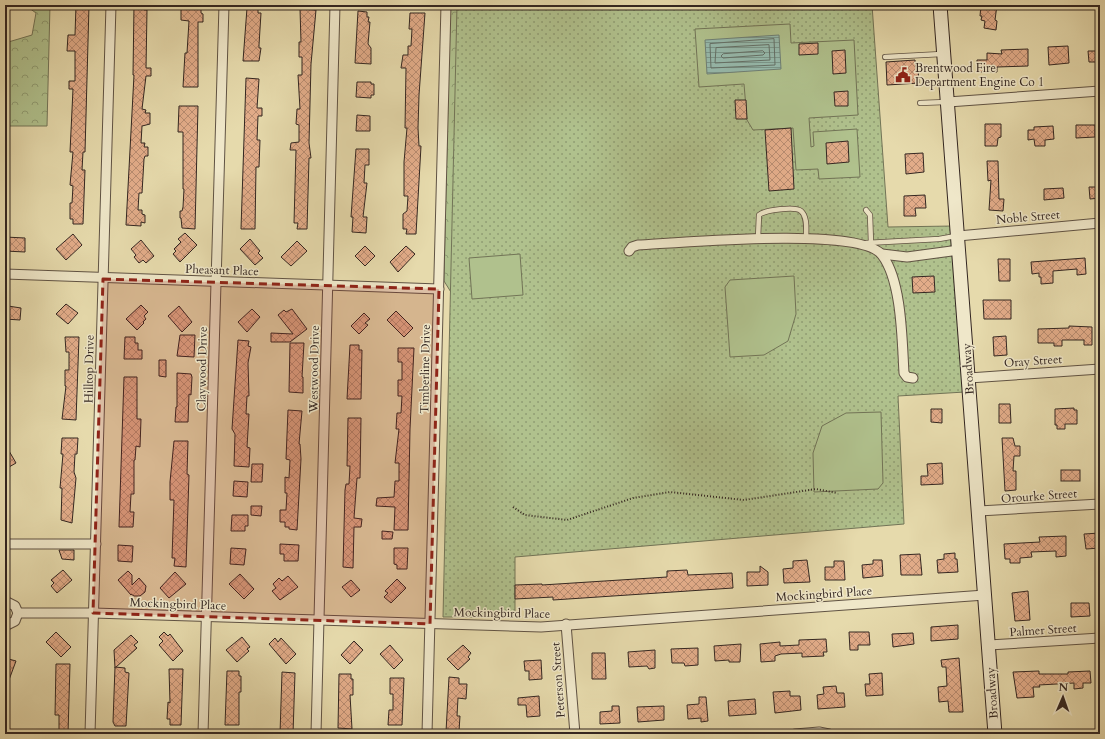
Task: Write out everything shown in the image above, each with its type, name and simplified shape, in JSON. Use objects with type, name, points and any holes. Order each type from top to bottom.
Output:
[{"type":"street","name":"Hilltop Drive","points":[[90,734],[111,5]]},
{"type":"street","name":"Claywood Drive","points":[[203,734],[224,5]]},
{"type":"street","name":"Westwood Drive","points":[[316,734],[335,5]]},
{"type":"street","name":"Timberline Drive","points":[[427,734],[446,5]]},
{"type":"street","name":"Broadway","points":[[940,5],[995,734]]},
{"type":"street","points":[[948,102],[1100,91]]},
{"type":"street","name":"Noble Street","points":[[958,236],[1100,223]]},
{"type":"street","points":[[628,251],[632,247],[638,245],[758,238],[806,239],[851,243],[868,246],[882,254],[907,257],[959,250]]},
{"type":"street","points":[[882,254],[888,266],[898,300],[904,373],[913,378]]},
{"type":"street","name":"Pheasant Place","points":[[5,274],[103,279],[439,289]]},
{"type":"street","name":"Oray Street","points":[[968,378],[1100,369]]},
{"type":"street","name":"Orourke Street","points":[[979,511],[1100,504]]},
{"type":"street","points":[[5,544],[96,544]]},
{"type":"street","name":"Mockingbird Place","points":[[18,613],[93,613],[542,627],[566,624],[985,595]]},
{"type":"street","points":[[5,601],[15,606],[18,613],[15,621],[5,626]]},
{"type":"street","name":"Peterson Street","points":[[566,624],[575,734]]},
{"type":"street","name":"Palmer Street","points":[[988,645],[1100,638]]},
{"type":"street","points":[[795,734],[819,732],[829,734]]},
{"type":"lane","points":[[885,57],[944,53]]},
{"type":"lane","points":[[920,103],[948,102]]},
{"type":"lane","points":[[758,238],[759,215],[764,211],[796,209],[802,212],[805,217],[806,239]]},
{"type":"lane","points":[[866,210],[870,215],[872,243]]},
{"type":"lane","points":[[851,243],[939,239],[958,236]]},
{"type":"path","points":[[513,507],[525,515],[567,520],[632,498],[670,492],[744,500],[816,489],[836,493]]},
{"type":"highlighted area","points":[[103,279],[439,289],[430,624],[93,613]]},
{"type":"green space","points":[[25,5],[50,5],[47,126],[5,126],[5,43],[32,35],[36,13]]},
{"type":"green space","points":[[450,5],[495,5],[454,297],[444,281]]},
{"type":"green space","points":[[457,5],[872,5],[888,227],[953,226],[965,392],[898,396],[904,524],[515,557],[515,617],[443,617]]},
{"type":"green space","points":[[790,24],[791,43],[854,40],[858,115],[809,118],[811,147],[814,146],[813,132],[857,129],[860,177],[819,179],[818,169],[796,170],[793,128],[753,130],[747,120],[744,84],[699,87],[695,29]]},
{"type":"green space","points":[[520,254],[523,295],[472,299],[469,258]]},
{"type":"green space","points":[[794,276],[796,314],[788,341],[764,355],[730,357],[725,287],[730,280]]},
{"type":"green space","points":[[881,412],[883,483],[878,489],[814,492],[813,453],[822,426],[846,413]]},
{"type":"water","points":[[779,35],[781,69],[707,74],[705,40]]},
{"type":"building","points":[[76,5],[89,5],[85,152],[83,152],[82,170],[85,170],[83,224],[73,224],[73,219],[70,219],[70,203],[72,203],[73,186],[70,185],[73,152],[70,152],[73,89],[69,89],[69,81],[75,81],[75,51],[67,51],[68,35],[75,35]]},
{"type":"building","points":[[134,5],[144,5],[144,10],[147,10],[146,68],[151,68],[151,76],[146,76],[142,109],[146,110],[145,113],[150,113],[150,124],[142,126],[141,143],[145,143],[144,147],[148,147],[148,156],[145,156],[144,159],[142,193],[139,193],[138,210],[142,210],[142,214],[145,215],[145,223],[141,222],[141,226],[126,225],[134,75]]},
{"type":"building","points":[[981,5],[997,5],[995,20],[997,21],[996,30],[984,28],[985,21],[981,20],[982,16],[980,16]]},
{"type":"building","points":[[181,6],[201,6],[201,13],[203,14],[203,22],[198,22],[198,87],[183,87],[189,21],[181,20]]},
{"type":"building","points":[[247,8],[258,8],[258,13],[261,13],[259,48],[261,48],[259,61],[243,61]]},
{"type":"building","points":[[300,9],[316,10],[311,64],[309,143],[311,158],[309,158],[307,229],[297,229],[298,223],[294,223],[296,150],[290,150],[291,143],[299,142],[299,125],[296,124],[297,109],[300,109],[298,75],[302,75],[302,57],[299,57],[299,42],[301,42]]},
{"type":"building","points":[[358,11],[367,12],[367,17],[369,17],[368,44],[371,48],[371,64],[355,63]]},
{"type":"building","points":[[410,13],[425,13],[419,95],[418,128],[419,146],[421,146],[416,234],[406,234],[407,229],[403,229],[403,214],[407,211],[408,196],[404,196],[404,162],[407,128],[405,128],[406,68],[401,68],[403,55],[408,55],[408,46],[411,46],[412,29],[409,29]]},
{"type":"building","points":[[818,43],[818,54],[799,55],[799,44]]},
{"type":"building","points":[[1068,46],[1069,63],[1049,65],[1048,47]]},
{"type":"building","points":[[1028,49],[1028,66],[997,67],[997,72],[977,72],[977,60],[987,60],[987,53],[1002,54],[1001,50]]},
{"type":"building","points":[[845,50],[846,73],[833,74],[832,51]]},
{"type":"building","points":[[1088,51],[1100,51],[1100,62],[1089,62]]},
{"type":"building","name":"Brentwood Fire Department Engine Co 1","points":[[915,60],[916,67],[918,67],[919,83],[887,85],[886,62]]},
{"type":"building","points":[[246,78],[259,79],[257,108],[262,108],[262,116],[258,116],[257,140],[260,140],[259,167],[256,167],[255,229],[241,229]]},
{"type":"building","points":[[357,82],[371,82],[371,84],[374,84],[374,95],[371,95],[371,98],[356,97]]},
{"type":"building","points":[[848,91],[848,106],[835,106],[834,92]]},
{"type":"building","points":[[735,100],[746,100],[747,119],[736,119]]},
{"type":"building","points":[[179,106],[198,106],[195,229],[182,228],[180,218],[180,211],[182,211],[183,207],[184,189],[183,132],[178,132]]},
{"type":"building","points":[[357,115],[370,116],[370,131],[356,131]]},
{"type":"building","points":[[985,124],[1001,124],[1001,137],[998,138],[997,146],[985,146]]},
{"type":"building","points":[[1076,125],[1095,125],[1095,137],[1076,138]]},
{"type":"building","points":[[1053,126],[1054,139],[1045,140],[1045,146],[1035,146],[1034,139],[1028,140],[1028,130],[1034,130],[1034,127]]},
{"type":"building","points":[[791,128],[794,189],[769,191],[765,130]]},
{"type":"building","points":[[848,141],[849,162],[827,164],[826,143]]},
{"type":"building","points":[[356,149],[369,149],[369,165],[365,165],[364,183],[367,183],[363,217],[367,217],[366,233],[352,232],[353,217],[351,217]]},
{"type":"building","points":[[923,153],[924,172],[906,174],[905,154]]},
{"type":"building","points":[[987,161],[998,161],[999,199],[1004,199],[1003,211],[989,210],[991,180],[988,181]]},
{"type":"building","points":[[1089,187],[1100,187],[1100,198],[1090,199]]},
{"type":"building","points":[[1063,188],[1064,198],[1044,200],[1044,189]]},
{"type":"building","points":[[925,195],[926,208],[915,208],[916,216],[904,216],[904,196]]},
{"type":"building","points":[[185,233],[197,245],[180,262],[173,254],[176,251],[174,249],[181,242],[178,239]]},
{"type":"building","points":[[73,234],[82,245],[66,260],[56,249]]},
{"type":"building","points":[[5,237],[25,238],[25,252],[5,251]]},
{"type":"building","points":[[250,239],[260,251],[258,253],[263,258],[255,265],[240,249]]},
{"type":"building","points":[[141,240],[154,256],[146,263],[143,260],[139,263],[134,257],[136,255],[131,249]]},
{"type":"building","points":[[297,241],[307,251],[291,266],[281,257]]},
{"type":"building","points":[[365,246],[375,256],[365,266],[355,256]]},
{"type":"building","points":[[406,246],[415,254],[398,272],[390,262]]},
{"type":"building","points":[[1085,258],[1086,274],[1077,275],[1077,269],[1053,271],[1053,283],[1041,284],[1041,277],[1039,277],[1039,273],[1032,274],[1031,262]]},
{"type":"building","points":[[998,259],[1010,259],[1010,281],[999,281]]},
{"type":"building","points":[[934,276],[935,292],[913,293],[912,277]]},
{"type":"building","points":[[983,300],[1011,300],[1011,319],[984,319]]},
{"type":"building","points":[[66,304],[78,313],[68,324],[56,314]]},
{"type":"building","points":[[141,305],[148,312],[144,316],[146,319],[143,322],[144,323],[137,330],[126,319]]},
{"type":"building","points":[[179,306],[192,322],[182,332],[168,316]]},
{"type":"building","points":[[5,307],[21,308],[20,320],[5,319]]},
{"type":"building","points":[[252,309],[260,317],[247,332],[238,322]]},
{"type":"building","points":[[292,309],[307,329],[290,342],[271,342],[271,333],[293,334],[278,315],[284,310],[286,312]]},
{"type":"building","points":[[396,311],[413,328],[404,337],[387,320]]},
{"type":"building","points":[[364,313],[370,319],[365,323],[368,325],[359,334],[351,326]]},
{"type":"building","points":[[1069,326],[1092,327],[1092,345],[1084,345],[1084,340],[1062,340],[1062,346],[1054,346],[1054,343],[1038,343],[1038,329],[1069,328]]},
{"type":"building","points":[[180,335],[195,335],[194,357],[177,356]]},
{"type":"building","points":[[1006,336],[1007,355],[994,356],[993,337]]},
{"type":"building","points":[[65,337],[79,337],[76,420],[62,419],[66,386],[65,370],[69,370],[69,352],[66,352]]},
{"type":"building","points":[[125,337],[135,337],[135,343],[138,343],[138,350],[142,350],[142,359],[124,359]]},
{"type":"building","points":[[238,340],[249,341],[248,346],[251,347],[248,363],[249,396],[247,396],[246,414],[249,414],[247,447],[250,448],[249,467],[234,466],[235,434],[232,429]]},
{"type":"building","points":[[290,343],[304,343],[302,377],[303,393],[289,392]]},
{"type":"building","points":[[350,345],[359,345],[359,350],[362,350],[361,399],[347,399]]},
{"type":"building","points":[[398,348],[414,348],[410,429],[408,530],[394,530],[395,507],[376,506],[377,498],[394,497],[395,481],[399,481],[399,463],[395,463],[399,429],[396,429],[397,413],[401,413],[402,396],[398,396],[398,380],[402,380],[402,362],[398,362]]},
{"type":"building","points":[[159,360],[166,360],[166,377],[159,376]]},
{"type":"building","points":[[177,373],[191,374],[192,377],[191,395],[189,394],[188,422],[175,422],[177,407]]},
{"type":"building","points":[[124,377],[137,377],[137,419],[141,419],[140,447],[136,446],[134,460],[134,494],[131,494],[130,512],[134,512],[133,527],[119,527]]},
{"type":"building","points":[[999,404],[1010,404],[1011,423],[999,423]]},
{"type":"building","points":[[1074,408],[1074,410],[1077,410],[1077,424],[1065,424],[1065,429],[1057,429],[1057,425],[1055,425],[1055,409]]},
{"type":"building","points":[[931,409],[942,409],[942,423],[931,422]]},
{"type":"building","points":[[288,410],[302,411],[299,444],[301,459],[297,530],[289,529],[289,527],[285,527],[285,522],[280,522],[280,510],[286,510],[287,493],[285,493],[285,477],[289,478],[290,460],[286,459]]},
{"type":"building","points":[[348,418],[361,418],[360,478],[357,478],[354,518],[362,519],[361,527],[354,527],[353,568],[343,567],[345,490],[346,484],[349,484],[350,466],[347,466]]},
{"type":"building","points":[[62,438],[78,438],[77,454],[75,454],[74,472],[76,478],[72,523],[61,520],[62,488],[60,488],[63,454],[61,454]]},
{"type":"building","points":[[1002,438],[1013,438],[1015,446],[1020,446],[1020,456],[1014,456],[1013,471],[1016,471],[1016,490],[1005,491]]},
{"type":"building","points":[[174,441],[188,441],[187,474],[189,475],[186,567],[174,566],[175,558],[172,558],[174,500],[170,500],[170,482]]},
{"type":"building","points":[[5,444],[16,463],[9,467],[5,460]]},
{"type":"building","points":[[942,463],[943,484],[921,485],[921,476],[928,476],[927,464]]},
{"type":"building","points":[[252,464],[263,464],[262,482],[251,482]]},
{"type":"building","points":[[1061,470],[1080,470],[1080,481],[1061,481]]},
{"type":"building","points":[[234,481],[248,482],[247,497],[233,496]]},
{"type":"building","points":[[251,506],[262,506],[261,516],[251,515]]},
{"type":"building","points":[[232,515],[248,515],[248,526],[245,526],[245,531],[231,531]]},
{"type":"building","points":[[382,531],[393,532],[392,539],[382,539]]},
{"type":"building","points":[[1100,533],[1100,548],[1086,549],[1084,534]]},
{"type":"building","points":[[1066,536],[1066,556],[1056,557],[1056,551],[1031,552],[1032,557],[1020,558],[1020,563],[1010,563],[1010,559],[1005,559],[1004,544],[1040,542],[1039,537]]},
{"type":"building","points":[[280,544],[299,545],[298,561],[284,561],[284,554],[280,554]]},
{"type":"building","points":[[118,545],[133,546],[132,562],[118,561]]},
{"type":"building","points":[[231,548],[246,549],[244,565],[230,564]]},
{"type":"building","points":[[394,548],[408,548],[407,569],[397,569],[397,565],[394,564]]},
{"type":"building","points":[[59,550],[74,550],[74,560],[62,559]]},
{"type":"building","points":[[955,553],[958,572],[938,573],[937,560],[944,559],[944,554]]},
{"type":"building","points":[[920,554],[922,575],[901,575],[900,555]]},
{"type":"building","points":[[807,560],[810,582],[784,583],[783,569],[793,568],[793,561]]},
{"type":"building","points":[[873,560],[882,560],[883,576],[863,578],[862,565],[873,564]]},
{"type":"building","points":[[834,561],[844,561],[845,580],[825,580],[825,567],[834,567]]},
{"type":"building","points":[[760,566],[768,572],[768,585],[747,586],[747,572],[760,572]]},
{"type":"building","points":[[63,570],[72,580],[57,593],[51,586],[54,583],[51,580]]},
{"type":"building","points":[[687,570],[688,575],[732,573],[733,588],[553,600],[553,597],[515,599],[515,585],[542,585],[667,577],[667,571]]},
{"type":"building","points":[[128,571],[132,575],[132,585],[139,578],[146,586],[145,592],[140,596],[131,595],[118,580]]},
{"type":"building","points":[[175,572],[186,584],[169,598],[160,588]]},
{"type":"building","points":[[240,574],[254,589],[244,599],[229,584]]},
{"type":"building","points":[[288,576],[298,587],[280,600],[272,591],[276,588],[273,584],[279,578],[282,581]]},
{"type":"building","points":[[397,579],[406,588],[391,603],[384,597],[388,593],[385,591]]},
{"type":"building","points":[[351,580],[360,590],[351,597],[342,587]]},
{"type":"building","points":[[1028,591],[1030,620],[1015,621],[1012,593]]},
{"type":"building","points":[[1071,603],[1089,603],[1090,616],[1071,617]]},
{"type":"building","points":[[958,625],[958,639],[931,641],[931,627]]},
{"type":"building","points":[[56,632],[71,647],[61,657],[46,642]]},
{"type":"building","points":[[164,632],[168,636],[170,634],[183,651],[173,661],[159,645],[163,641],[159,637]]},
{"type":"building","points":[[849,632],[869,632],[870,645],[858,645],[858,650],[850,650]]},
{"type":"building","points":[[913,633],[914,644],[893,647],[892,634]]},
{"type":"building","points":[[131,635],[138,642],[134,645],[137,648],[115,668],[114,650]]},
{"type":"building","points":[[242,637],[250,647],[247,649],[249,651],[237,662],[226,650]]},
{"type":"building","points":[[275,638],[278,642],[281,638],[296,654],[286,664],[269,644]]},
{"type":"building","points":[[826,639],[827,652],[823,652],[824,656],[802,657],[802,653],[781,654],[775,656],[775,661],[761,662],[760,644],[780,642],[780,646],[799,645],[799,640]]},
{"type":"building","points":[[354,641],[363,650],[350,664],[341,655]]},
{"type":"building","points":[[741,644],[740,662],[729,662],[729,660],[715,661],[714,646]]},
{"type":"building","points":[[390,645],[403,660],[394,669],[380,654]]},
{"type":"building","points":[[463,645],[471,653],[468,657],[470,659],[458,670],[447,659]]},
{"type":"building","points":[[698,648],[698,665],[685,666],[684,663],[672,663],[671,649]]},
{"type":"building","points":[[655,650],[655,668],[649,669],[647,666],[629,667],[628,652]]},
{"type":"building","points":[[592,653],[605,653],[606,679],[592,679]]},
{"type":"building","points":[[5,658],[16,661],[6,688],[5,688]]},
{"type":"building","points":[[959,658],[963,712],[949,712],[948,701],[939,702],[938,687],[947,686],[946,667],[942,667],[941,660]]},
{"type":"building","points":[[541,660],[542,679],[529,680],[529,671],[525,671],[524,661]]},
{"type":"building","points":[[56,664],[70,664],[68,734],[59,734],[59,715],[55,715]]},
{"type":"building","points":[[115,667],[125,668],[125,672],[129,673],[126,726],[115,726],[113,722]]},
{"type":"building","points":[[169,669],[183,669],[181,725],[170,725],[170,719],[167,719],[168,702],[170,703]]},
{"type":"building","points":[[227,671],[239,671],[239,676],[241,676],[241,692],[239,692],[239,725],[225,725]]},
{"type":"building","points":[[1039,671],[1039,674],[1068,674],[1068,672],[1090,671],[1091,683],[1083,683],[1083,688],[1074,689],[1074,683],[1039,685],[1040,687],[1033,687],[1034,697],[1017,698],[1013,672]]},
{"type":"building","points":[[282,672],[295,673],[293,734],[280,734]]},
{"type":"building","points":[[882,673],[883,695],[866,696],[865,684],[870,684],[869,674]]},
{"type":"building","points":[[339,674],[351,674],[351,679],[353,679],[353,695],[350,695],[352,729],[338,728]]},
{"type":"building","points":[[449,677],[459,678],[459,684],[467,684],[466,699],[458,698],[457,716],[460,716],[459,731],[457,734],[447,734],[446,732]]},
{"type":"building","points":[[390,678],[404,678],[402,725],[388,725],[389,710],[393,710],[393,694],[390,694]]},
{"type":"building","points":[[836,686],[837,693],[844,693],[845,707],[818,709],[817,695],[824,694],[823,687]]},
{"type":"building","points":[[790,691],[790,696],[800,696],[801,710],[775,713],[773,692]]},
{"type":"building","points":[[539,696],[540,716],[527,717],[526,705],[518,705],[518,698]]},
{"type":"building","points":[[699,697],[706,697],[708,721],[701,722],[701,718],[688,719],[687,705],[699,704]]},
{"type":"building","points":[[755,699],[756,714],[729,716],[728,701]]},
{"type":"building","points":[[612,706],[619,706],[620,723],[600,724],[600,712],[612,711]]},
{"type":"building","points":[[664,706],[664,720],[638,722],[637,707]]},
{"type":"place","name":"Brentwood Fire Department Engine Co 1","points":[[903,75]]}]
